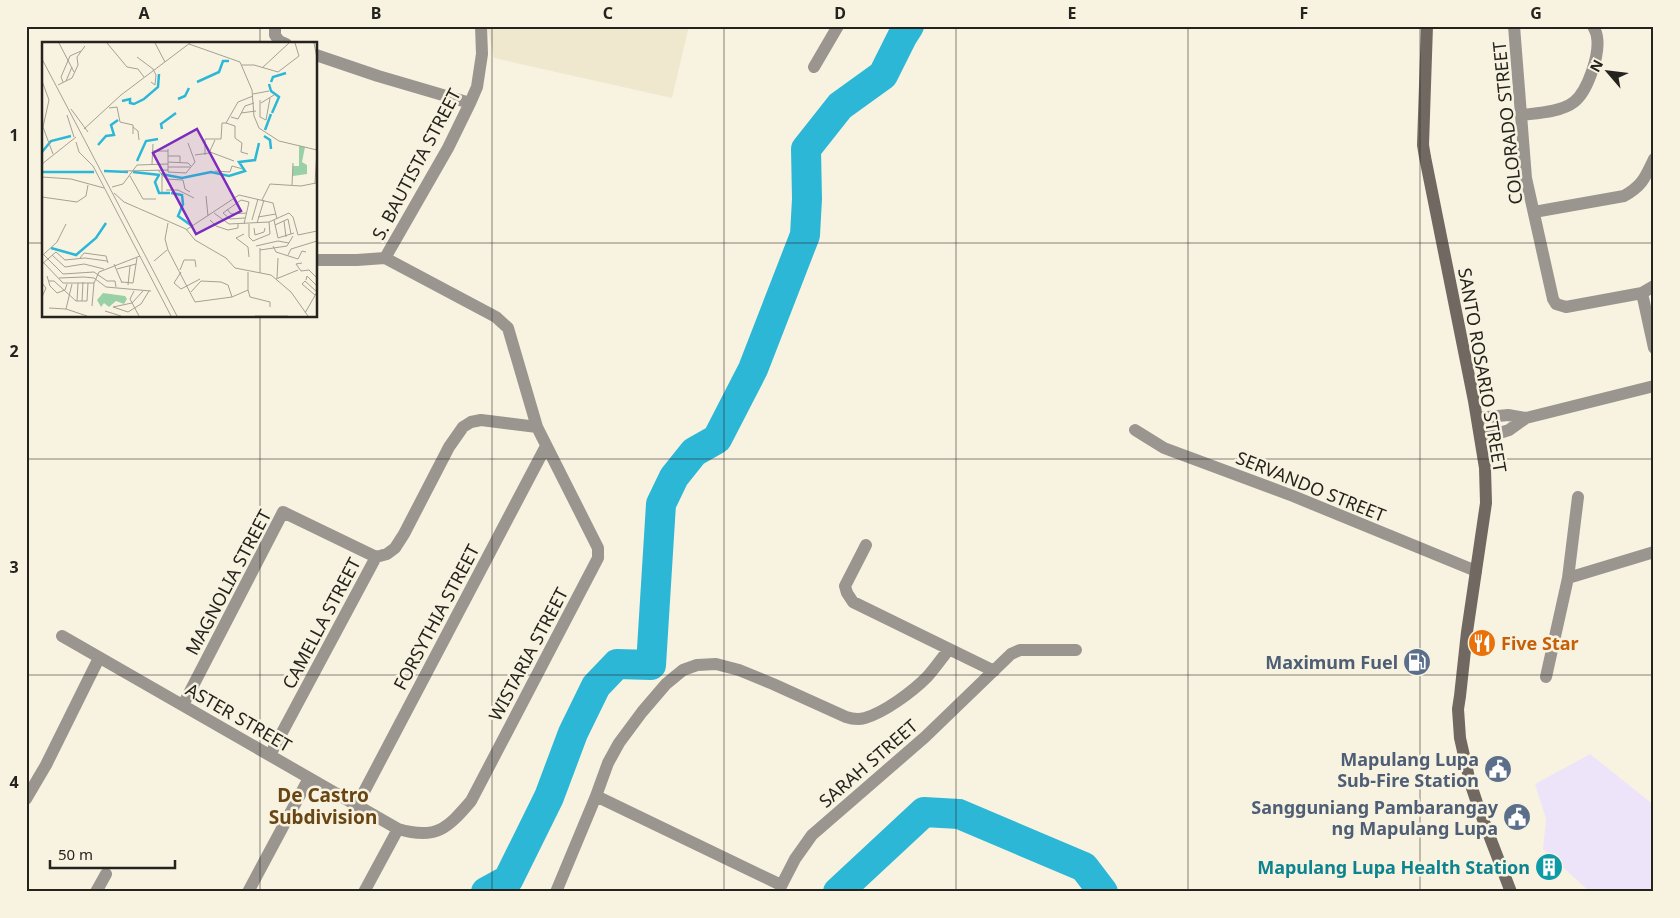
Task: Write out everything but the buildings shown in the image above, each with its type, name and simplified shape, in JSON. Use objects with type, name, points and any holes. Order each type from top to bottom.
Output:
[{"type":"street","points":[[275,26],[275,35],[281,42]]},
{"type":"street","name":"S. BAUTISTA STREET","points":[[385,258],[448,148],[477,87],[482,54],[481,26]]},
{"type":"street","points":[[814,67],[838,26]]},
{"type":"street","name":"SANTO ROSARIO STREET","points":[[1427,26],[1423,145],[1478,418],[1486,502],[1458,709],[1460,738],[1464,760],[1476,800],[1511,892]]},
{"type":"street","name":"COLORADO STREET","points":[[1514,26],[1526,178],[1551,294],[1556,304],[1566,307],[1642,293]]},
{"type":"street","points":[[1522,115],[1551,112],[1575,102],[1587,83],[1596,61],[1598,38],[1594,26]]},
{"type":"street","points":[[318,56],[378,76],[470,103]]},
{"type":"street","points":[[1534,212],[1624,196],[1637,189],[1644,180],[1654,159]]},
{"type":"street","name":"S. BAUTISTA STREET","points":[[318,260],[385,258],[496,317],[508,328],[537,427],[546,446]]},
{"type":"street","points":[[1654,286],[1642,293],[1654,348]]},
{"type":"street","points":[[1481,439],[1509,430],[1526,418],[1654,386]]},
{"type":"street","points":[[1478,418],[1508,415],[1526,418]]},
{"type":"street","name":"CAMELLA STREET","points":[[270,755],[376,557],[387,554],[395,548],[449,448],[463,427],[471,422],[481,420],[537,427]]},
{"type":"street","name":"SERVANDO STREET","points":[[1135,430],[1164,448],[1293,496],[1476,572]]},
{"type":"street","name":"FORSYTHIA STREET","points":[[357,805],[546,446]]},
{"type":"street","name":"WISTARIA STREET","points":[[398,829],[415,834],[430,834],[442,829],[456,818],[471,801],[598,558],[598,548],[594,538],[546,446]]},
{"type":"street","points":[[1546,677],[1568,578],[1578,497]]},
{"type":"street","name":"MAGNOLIA STREET","points":[[182,705],[284,512],[376,557]]},
{"type":"street","points":[[866,545],[845,586],[847,593],[854,602],[994,671]]},
{"type":"street","points":[[1568,578],[1654,552]]},
{"type":"street","name":"ASTER STREET","points":[[62,636],[398,829]]},
{"type":"street","points":[[561,890],[608,763],[642,712],[666,684],[683,670],[697,665],[716,664],[738,670],[854,720],[878,712],[914,689],[928,676],[949,649]]},
{"type":"street","name":"SARAH STREET","points":[[779,889],[795,859],[812,835],[925,737],[1011,654],[1020,650],[1076,650]]},
{"type":"street","points":[[26,799],[46,765],[100,658]]},
{"type":"street","points":[[248,892],[309,778]]},
{"type":"street","points":[[596,796],[779,889]]},
{"type":"street","points":[[364,892],[398,829]]},
{"type":"street","points":[[96,892],[106,874]]},
{"type":"shaded area","points":[[487,26],[689,26],[672,98],[494,58]]},
{"type":"shaded area","points":[[1590,754],[1654,805],[1654,892],[1590,892],[1543,849],[1546,819],[1535,784]]},
{"type":"waterway","points":[[486,892],[508,880],[549,797],[573,733],[596,686],[617,664],[651,665],[661,504],[674,477],[694,452],[717,439],[753,369],[805,235],[807,199],[806,149],[840,106],[883,75],[909,26]]},
{"type":"waterway","points":[[838,892],[924,812],[959,814],[1084,867],[1103,892]]},
{"type":"place","name":"Five Star","points":[[1482,643]]},
{"type":"place","name":"Maximum Fuel","points":[[1417,662]]},
{"type":"place","name":"Mapulang Lupa Sub-Fire Station","points":[[1498,769]]},
{"type":"place","name":"Sangguniang Pambarangay ng Mapulang Lupa","points":[[1517,817]]},
{"type":"place","name":"Mapulang Lupa Health Station","points":[[1549,867]]},
{"type":"district","name":"De Castro Subdivision","points":[[323,806]]}]
